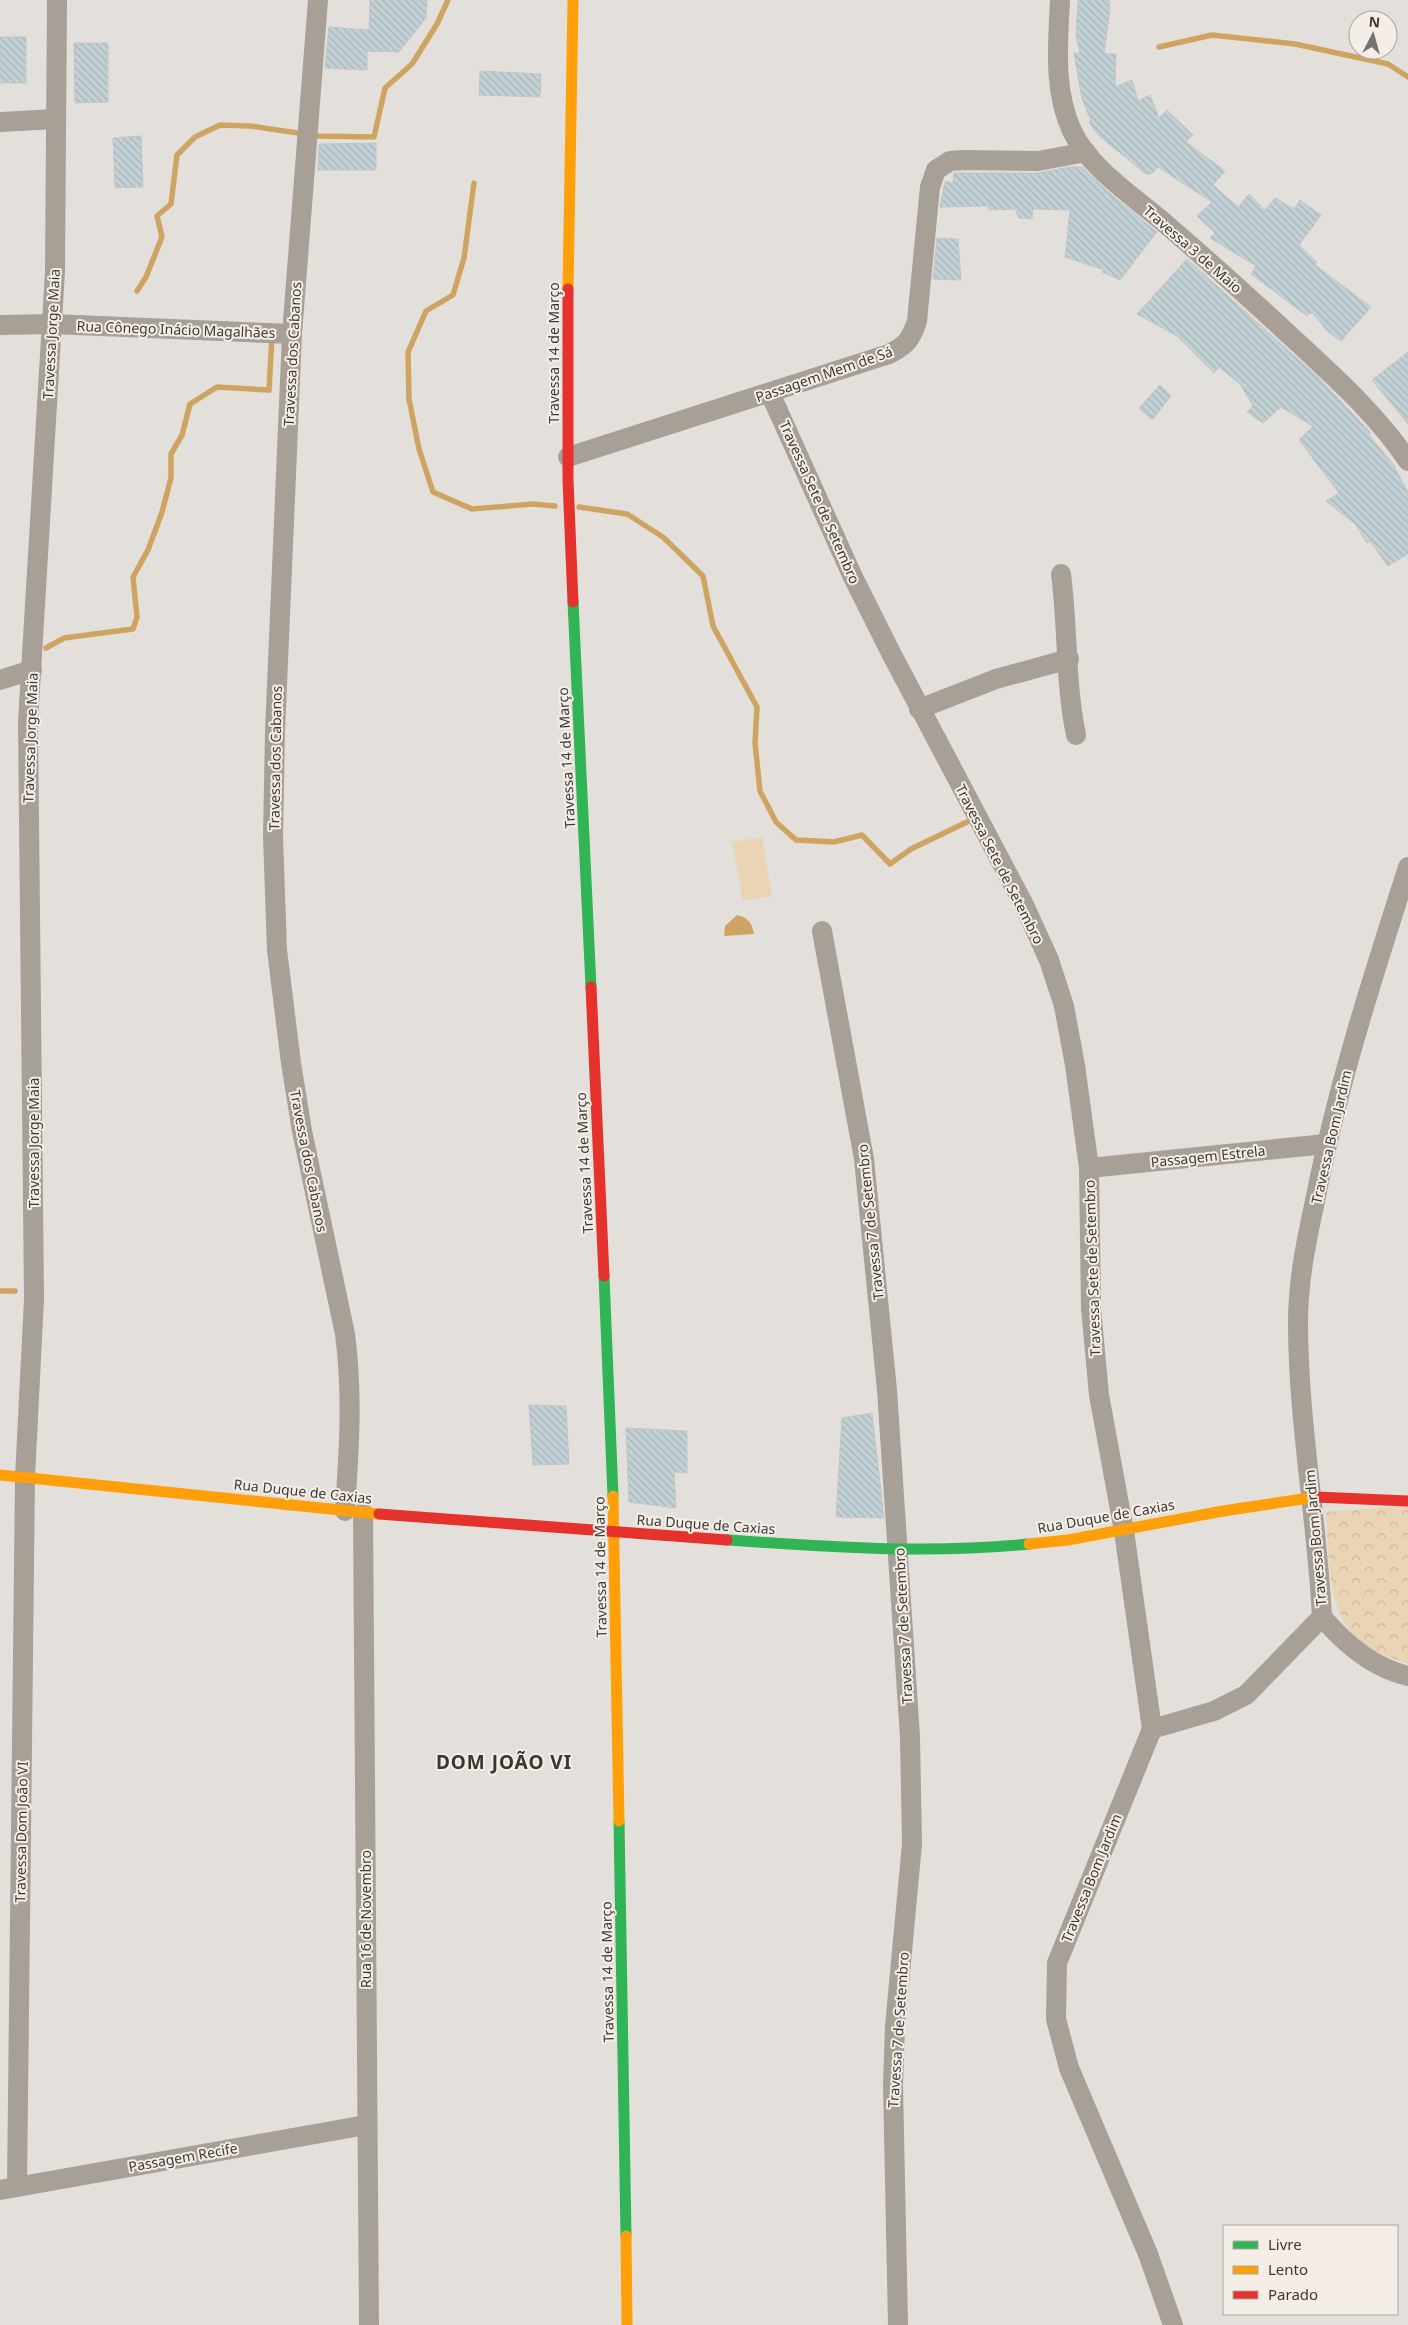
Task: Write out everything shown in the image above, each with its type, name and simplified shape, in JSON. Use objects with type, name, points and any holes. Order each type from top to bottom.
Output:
[{"type":"street","name":"Travessa Jorge Maia","points":[[25,1477],[34,1299],[33,1079],[27,783],[28,722],[56,271],[57,0]]},
{"type":"street","name":"Travessa dos Cabanos","points":[[318,0],[292,334],[275,723],[275,892],[277,950],[291,1063],[306,1150],[345,1334],[349,1368],[354,1512]]},
{"type":"street","name":"Travessa 14 de Março","points":[[572,0],[568,457],[615,1532],[627,2325]]},
{"type":"street","name":"Travessa 3 de Maio","points":[[1060,0],[1059,77],[1062,103],[1072,132],[1086,152],[1111,177],[1261,309],[1349,390],[1408,461]]},
{"type":"street","points":[[0,122],[56,119]]},
{"type":"street","name":"Passagem Mem de Sá","points":[[568,457],[770,393],[889,354],[904,347],[918,321],[932,177],[936,170],[942,164],[963,160],[1038,161],[1086,152]]},
{"type":"street","name":"Rua Cônego Inácio Magalhães","points":[[0,325],[52,324],[292,334]]},
{"type":"street","name":"Travessa Sete de Setembro","points":[[770,393],[852,575],[920,709],[1024,905],[1048,960],[1064,1006],[1076,1065],[1089,1168],[1091,1308],[1094,1353],[1105,1435],[1124,1531],[1152,1729]]},
{"type":"street","points":[[1061,574],[1069,659],[1069,696],[1076,735]]},
{"type":"street","points":[[920,709],[996,678],[1069,659]]},
{"type":"street","points":[[0,680],[32,670]]},
{"type":"street","name":"Travessa Bom Jardim","points":[[1173,2325],[1148,2254],[1069,2068],[1056,2019],[1057,1963],[1152,1729],[1214,1711],[1246,1695],[1322,1617],[1318,1550],[1303,1406],[1298,1321],[1302,1263],[1326,1144],[1369,987],[1408,867]]},
{"type":"street","name":"Travessa 7 de Setembro","points":[[822,930],[864,1159],[888,1390],[899,1550],[912,1802],[912,1844],[895,2026],[893,2085],[898,2325]]},
{"type":"street","name":"Passagem Estrela","points":[[1089,1168],[1326,1144]]},
{"type":"street","name":"Rua Duque de Caxias","points":[[0,1475],[354,1512],[615,1532],[899,1550],[976,1549],[1016,1546],[1124,1531],[1223,1510],[1312,1497],[1408,1501]]},
{"type":"street","name":"Travessa Dom João VI","points":[[9,2189],[25,1477]]},
{"type":"street","name":"Rua 16 de Novembro","points":[[354,1512],[368,2325]]},
{"type":"street","points":[[1322,1617],[1337,1635],[1354,1649],[1397,1674],[1408,1676]]},
{"type":"street","name":"Passagem Recife","points":[[9,2189],[366,2125]]},
{"type":"green space","points":[[762,837],[772,896],[743,901],[732,842]]},
{"type":"green space","points":[[1408,1506],[1408,1664],[1383,1655],[1369,1647],[1354,1635],[1344,1621],[1337,1604],[1329,1568],[1326,1512]]},
{"type":"shaded area","points":[[737,915],[749,921],[754,934],[724,936],[725,926]]},
{"type":"building","points":[[370,0],[427,0],[426,18],[399,52],[367,51],[367,70],[325,68],[329,27],[369,30]]},
{"type":"building","points":[[1078,0],[1109,0],[1110,11],[1104,54],[1116,54],[1115,87],[1132,80],[1138,101],[1150,95],[1159,118],[1167,110],[1193,135],[1186,142],[1225,171],[1213,185],[1238,207],[1249,194],[1265,210],[1275,198],[1294,209],[1300,200],[1321,215],[1299,245],[1317,262],[1315,265],[1371,307],[1341,341],[1328,332],[1312,312],[1307,316],[1251,274],[1256,266],[1210,238],[1215,233],[1197,216],[1212,202],[1158,167],[1151,174],[1146,174],[1098,135],[1089,122],[1091,121],[1082,99],[1074,53],[1080,53],[1076,37]]},
{"type":"building","points":[[0,37],[26,37],[26,83],[0,83]]},
{"type":"building","points":[[74,43],[108,43],[108,102],[75,103]]},
{"type":"building","points":[[480,71],[541,74],[540,97],[479,95]]},
{"type":"building","points":[[141,136],[143,187],[115,188],[113,138]]},
{"type":"building","points":[[376,143],[376,170],[318,170],[319,144]]},
{"type":"building","points":[[1069,167],[1082,167],[1107,191],[1157,232],[1120,280],[1102,272],[1104,270],[1065,257],[1070,210],[1033,209],[1032,219],[1019,218],[1015,209],[989,210],[989,206],[940,207],[945,181],[953,183],[954,173],[1038,173]]},
{"type":"building","points":[[937,238],[958,239],[961,280],[933,279]]},
{"type":"building","points":[[1187,259],[1319,378],[1371,433],[1369,435],[1393,464],[1408,492],[1408,554],[1388,566],[1370,541],[1367,543],[1356,525],[1326,501],[1339,493],[1299,440],[1313,426],[1281,407],[1263,423],[1247,412],[1253,406],[1240,384],[1219,367],[1214,373],[1177,336],[1137,314]]},
{"type":"building","points":[[1408,352],[1408,424],[1372,380]]},
{"type":"building","points":[[1160,385],[1171,396],[1152,420],[1139,408]]},
{"type":"building","points":[[529,1405],[566,1406],[569,1464],[533,1465]]},
{"type":"building","points":[[872,1413],[884,1518],[836,1517],[842,1418]]},
{"type":"building","points":[[626,1428],[687,1431],[687,1473],[674,1472],[676,1508],[629,1502]]},
{"type":"waterway","points":[[137,291],[146,277],[162,237],[157,216],[171,204],[177,155],[195,137],[220,125],[250,126],[318,136],[374,137],[385,88],[412,64],[437,24],[448,0]]},
{"type":"waterway","points":[[1159,47],[1212,35],[1295,44],[1388,64],[1408,77]]},
{"type":"waterway","points":[[474,183],[464,258],[453,295],[426,311],[408,352],[409,399],[419,449],[433,492],[472,509],[533,504],[555,506]]},
{"type":"waterway","points":[[46,648],[64,638],[133,629],[137,617],[133,577],[148,550],[162,512],[171,478],[171,454],[182,435],[190,404],[217,387],[269,390],[272,336]]},
{"type":"waterway","points":[[579,507],[627,514],[663,537],[703,576],[713,626],[757,707],[755,743],[760,791],[776,822],[796,840],[834,842],[862,835],[890,864],[911,849],[967,822]]},
{"type":"waterway","points":[[0,1291],[15,1291]]},
{"type":"traffic: fast","points":[[573,602],[591,987]]},
{"type":"traffic: fast","points":[[604,1276],[613,1496]]},
{"type":"traffic: fast","points":[[727,1540],[840,1547],[916,1549],[953,1549],[1029,1544]]},
{"type":"traffic: fast","points":[[619,1821],[626,2236]]},
{"type":"traffic: slow","points":[[568,289],[573,0]]},
{"type":"traffic: slow","points":[[0,1475],[379,1514]]},
{"type":"traffic: slow","points":[[613,1496],[619,1821]]},
{"type":"traffic: slow","points":[[1029,1544],[1068,1540],[1223,1511],[1316,1497]]},
{"type":"traffic: slow","points":[[626,2236],[627,2325]]},
{"type":"traffic: jam","points":[[568,289],[568,480],[573,602]]},
{"type":"traffic: jam","points":[[591,987],[604,1276]]},
{"type":"traffic: jam","points":[[1316,1497],[1408,1501]]},
{"type":"traffic: jam","points":[[379,1514],[727,1540]]},
{"type":"district","name":"DOM JOÃO VI","points":[[504,1762]]}]
